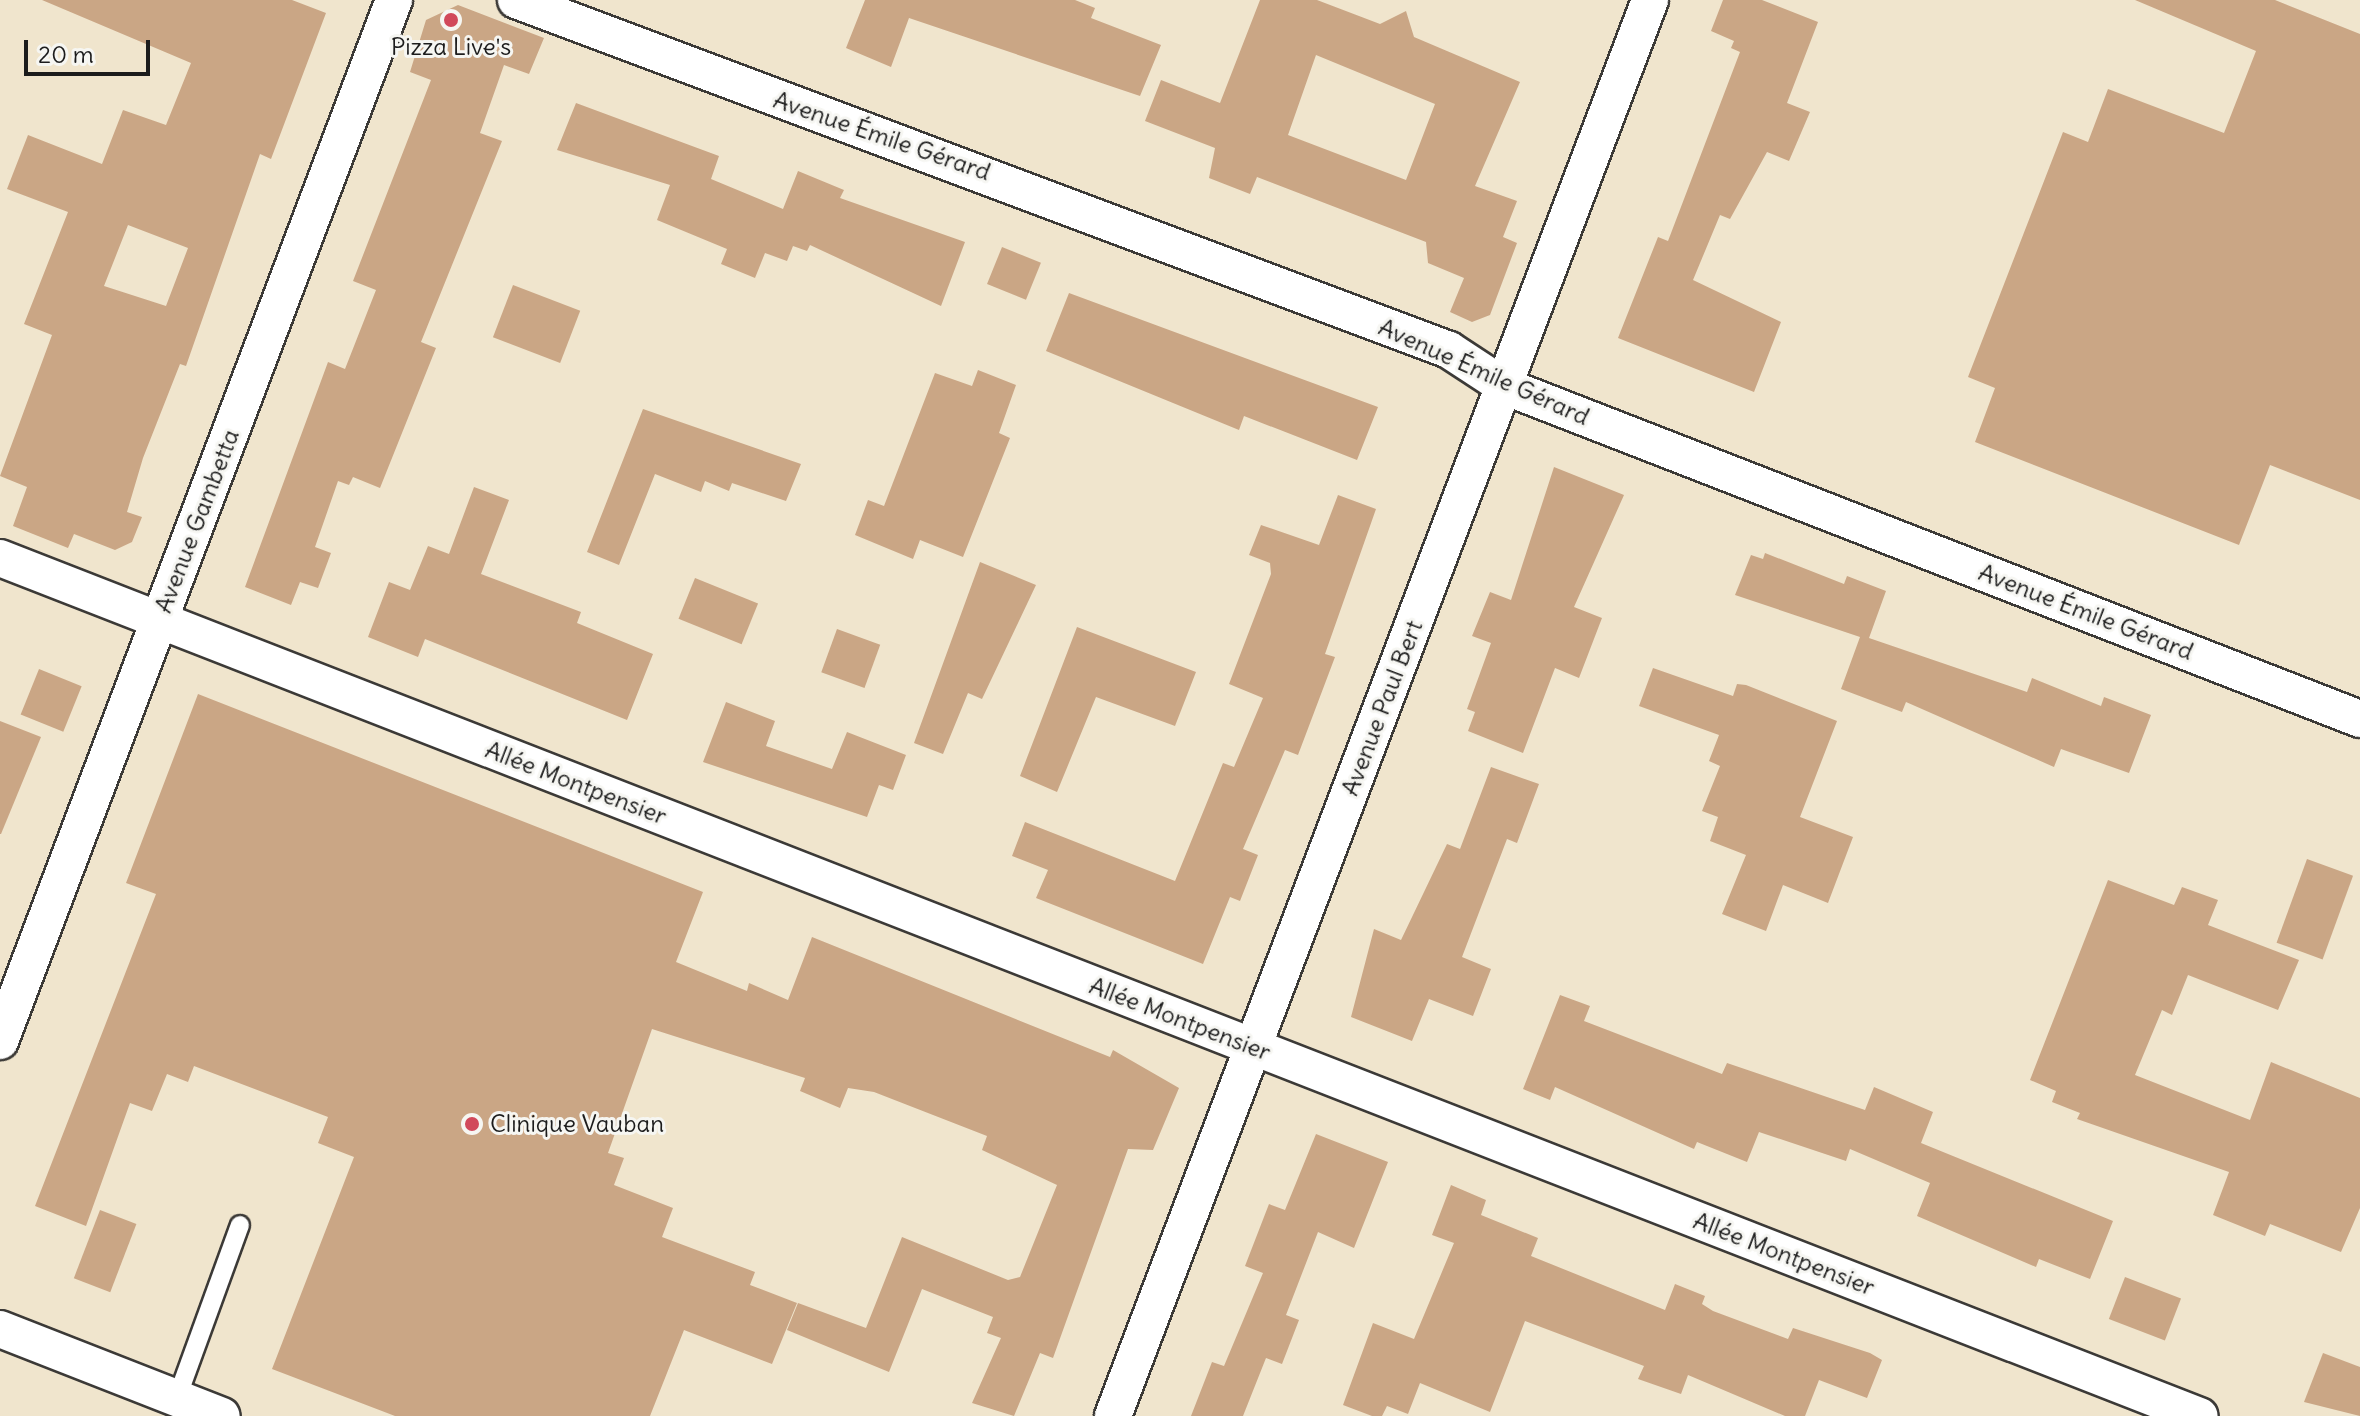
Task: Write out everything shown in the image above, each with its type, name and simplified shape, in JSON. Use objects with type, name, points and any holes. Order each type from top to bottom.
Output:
[{"type":"street","name":"Avenue Gambetta","points":[[0,1041],[394,0]]},
{"type":"street","name":"Avenue Émile Gérard","points":[[516,0],[1449,350],[1504,386],[2360,719]]},
{"type":"street","name":"Avenue Paul Bert","points":[[1113,1416],[1650,0]]},
{"type":"street","name":"Allée Montpensier","points":[[0,558],[2200,1416]]},
{"type":"street","points":[[0,1329],[222,1416]]},
{"type":"lane","points":[[177,1398],[240,1225]]},
{"type":"building","points":[[42,0],[292,0],[326,13],[271,159],[260,154],[186,366],[180,364],[143,458],[127,512],[142,517],[132,542],[115,550],[74,534],[68,548],[13,526],[27,487],[0,476],[52,335],[24,324],[68,212],[7,189],[28,135],[102,164],[123,110],[166,125],[191,63]],"holes":[[[128,225],[188,248],[166,306],[104,286]]]},
{"type":"building","points":[[865,0],[1075,0],[1095,8],[1091,18],[1161,45],[1140,96],[909,18],[891,67],[846,48]]},
{"type":"building","points":[[1260,0],[1317,0],[1380,24],[1406,11],[1414,37],[1520,82],[1475,186],[1517,201],[1503,237],[1517,243],[1490,315],[1472,322],[1450,312],[1464,278],[1428,263],[1426,242],[1257,177],[1250,194],[1209,178],[1215,148],[1145,121],[1161,80],[1220,103]],"holes":[[[1316,55],[1435,104],[1406,180],[1288,135]]]},
{"type":"building","points":[[1723,0],[1762,0],[1818,22],[1787,103],[1810,112],[1789,161],[1767,152],[1730,219],[1720,215],[1693,280],[1781,322],[1754,392],[1618,338],[1658,237],[1668,241],[1740,52],[1731,48],[1734,41],[1711,31]]},
{"type":"building","points":[[2135,0],[2275,0],[2360,34],[2360,500],[2270,465],[2239,545],[1975,442],[1995,388],[1968,377],[2063,132],[2088,142],[2108,89],[2224,133],[2256,51]]},
{"type":"building","points":[[458,5],[544,38],[529,74],[504,65],[480,133],[502,141],[421,342],[436,348],[380,488],[353,477],[349,485],[338,481],[315,547],[331,553],[318,588],[300,582],[291,605],[245,587],[328,362],[345,369],[376,290],[353,281],[431,80],[410,72],[426,20]]},
{"type":"building","points":[[576,103],[719,156],[711,179],[783,209],[798,171],[844,190],[840,198],[965,242],[941,306],[810,245],[807,251],[793,246],[787,261],[765,253],[755,278],[721,264],[727,249],[657,220],[670,185],[557,150]]},
{"type":"building","points":[[1002,247],[1041,263],[1026,300],[987,284]]},
{"type":"building","points":[[513,285],[580,311],[560,363],[493,337]]},
{"type":"building","points":[[1069,293],[1378,407],[1357,460],[1244,416],[1239,430],[1046,351]]},
{"type":"building","points":[[978,370],[1016,385],[999,433],[1010,438],[963,557],[920,540],[913,559],[855,535],[868,500],[884,506],[935,373],[972,386]]},
{"type":"building","points":[[643,409],[801,464],[786,501],[732,483],[729,491],[705,481],[701,492],[655,474],[619,565],[587,552]]},
{"type":"building","points":[[1554,467],[1624,495],[1574,607],[1602,618],[1579,678],[1555,668],[1523,753],[1468,731],[1475,712],[1467,709],[1491,643],[1472,636],[1490,592],[1511,600]]},
{"type":"building","points":[[474,487],[509,500],[481,574],[581,612],[577,623],[653,654],[627,720],[425,639],[418,657],[368,637],[389,582],[410,590],[428,546],[449,554]]},
{"type":"building","points":[[1338,495],[1376,509],[1325,654],[1335,657],[1298,755],[1285,750],[1243,849],[1258,855],[1240,901],[1230,897],[1203,964],[1036,898],[1048,870],[1012,856],[1025,822],[1175,881],[1223,763],[1234,767],[1263,698],[1229,684],[1271,574],[1270,563],[1249,555],[1261,525],[1319,545]]},
{"type":"building","points":[[1765,553],[1844,584],[1847,576],[1886,591],[1869,638],[2027,692],[2032,678],[2101,706],[2104,697],[2151,715],[2129,773],[2061,749],[2054,767],[1906,702],[1902,712],[1841,689],[1860,637],[1735,595],[1751,555],[1763,559]]},
{"type":"building","points":[[980,562],[1036,585],[982,699],[968,693],[943,754],[914,743]]},
{"type":"building","points":[[695,578],[758,603],[742,644],[679,619]]},
{"type":"building","points":[[1077,627],[1196,672],[1175,726],[1096,697],[1057,792],[1020,776]]},
{"type":"building","points":[[837,629],[880,645],[864,688],[821,672]]},
{"type":"building","points":[[1653,668],[1733,696],[1737,684],[1746,685],[1837,721],[1800,817],[1853,837],[1828,903],[1783,885],[1766,931],[1722,914],[1746,855],[1710,841],[1718,817],[1702,811],[1720,766],[1709,761],[1719,735],[1639,706]]},
{"type":"building","points":[[39,669],[82,686],[63,732],[21,714]]},
{"type":"building","points":[[198,694],[703,892],[676,962],[747,991],[749,983],[788,1000],[812,937],[1110,1057],[1113,1050],[1179,1088],[1153,1150],[1128,1149],[1053,1358],[1040,1353],[1014,1416],[972,1403],[1001,1338],[987,1333],[993,1317],[922,1289],[889,1372],[787,1330],[798,1303],[866,1328],[902,1237],[1008,1280],[1020,1277],[1057,1185],[982,1150],[987,1136],[874,1092],[848,1088],[840,1108],[800,1091],[805,1078],[652,1029],[608,1153],[624,1158],[614,1185],[673,1208],[662,1237],[755,1272],[750,1285],[797,1303],[772,1364],[684,1330],[650,1416],[395,1416],[272,1369],[354,1157],[318,1143],[328,1117],[194,1066],[188,1082],[167,1074],[152,1111],[130,1103],[86,1226],[35,1206],[156,894],[126,883]]},
{"type":"building","points":[[726,702],[775,721],[766,746],[832,769],[847,732],[906,755],[893,790],[879,785],[867,817],[703,762]]},
{"type":"building","points":[[0,721],[41,737],[1,834],[0,834]]},
{"type":"building","points":[[1491,767],[1539,784],[1517,843],[1507,839],[1462,957],[1491,969],[1473,1016],[1429,999],[1412,1041],[1351,1017],[1374,929],[1401,940],[1447,844],[1460,849]]},
{"type":"building","points":[[2307,859],[2353,876],[2323,959],[2277,943]]},
{"type":"building","points":[[2108,880],[2174,905],[2182,887],[2218,900],[2208,925],[2299,960],[2278,1010],[2188,975],[2172,1015],[2162,1010],[2135,1075],[2250,1120],[2271,1062],[2360,1098],[2360,1208],[2341,1252],[2270,1224],[2265,1236],[2213,1215],[2229,1172],[2077,1119],[2080,1113],[2052,1102],[2056,1091],[2030,1080]]},
{"type":"building","points":[[1560,995],[1590,1006],[1584,1021],[1722,1074],[1727,1063],[1865,1110],[1874,1087],[1933,1112],[1921,1143],[2113,1221],[2090,1279],[2039,1259],[2036,1267],[1917,1216],[1930,1183],[1850,1149],[1846,1161],[1759,1132],[1747,1162],[1697,1142],[1694,1149],[1555,1087],[1550,1100],[1523,1089]]},
{"type":"building","points":[[1316,1134],[1388,1162],[1354,1248],[1318,1232],[1286,1315],[1299,1320],[1282,1364],[1266,1358],[1243,1416],[1191,1416],[1212,1362],[1224,1366],[1263,1273],[1245,1266],[1269,1204],[1285,1210]]},
{"type":"building","points":[[1451,1185],[1486,1200],[1481,1215],[1538,1238],[1531,1256],[1665,1310],[1675,1284],[1705,1296],[1702,1304],[1713,1311],[1788,1339],[1793,1328],[1870,1353],[1882,1360],[1867,1398],[1819,1380],[1805,1416],[1785,1416],[1688,1375],[1681,1394],[1638,1379],[1644,1366],[1525,1321],[1490,1412],[1420,1383],[1408,1414],[1387,1406],[1382,1416],[1372,1416],[1343,1405],[1373,1323],[1414,1339],[1454,1243],[1432,1235]]},
{"type":"building","points":[[100,1210],[136,1224],[110,1292],[74,1278]]},
{"type":"building","points":[[2125,1277],[2181,1299],[2165,1341],[2109,1319]]},
{"type":"building","points":[[2323,1353],[2360,1367],[2360,1416],[2304,1402]]},
{"type":"place","name":"Pizza Live's","points":[[451,20]]},
{"type":"place","name":"Clinique Vauban","points":[[472,1124]]}]
